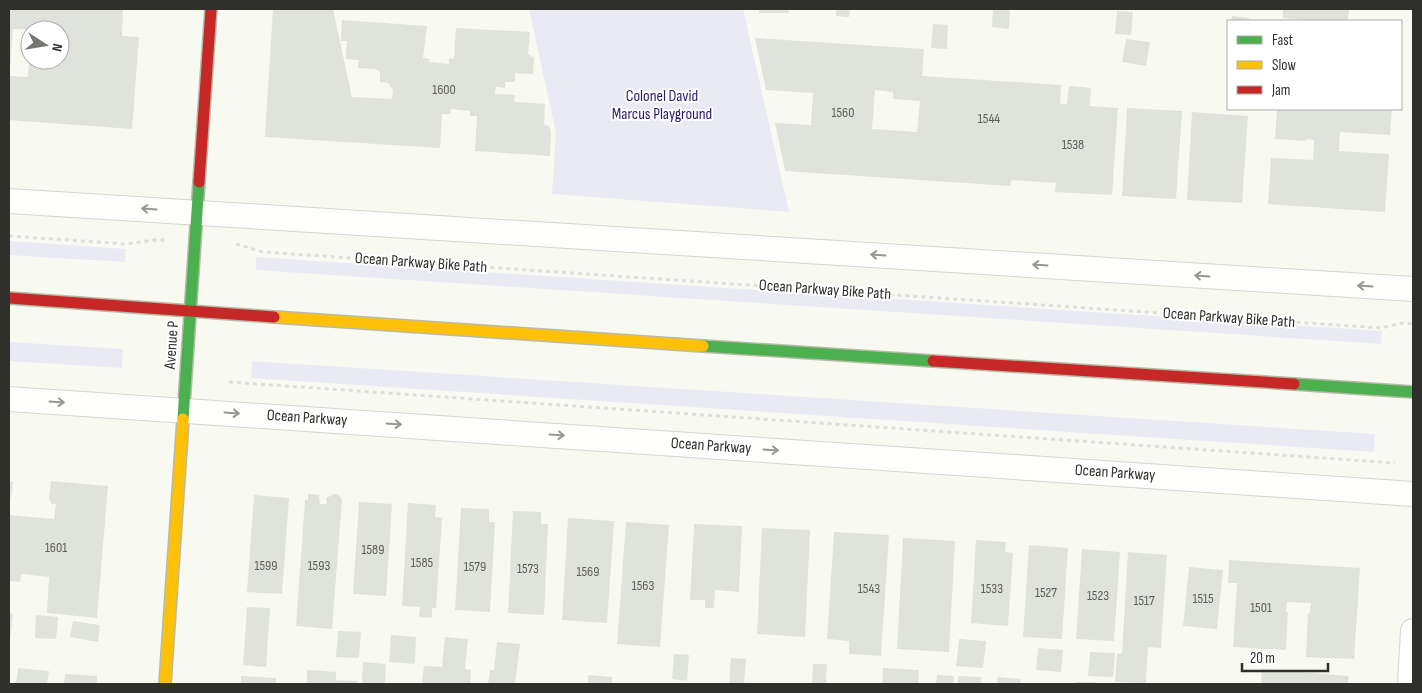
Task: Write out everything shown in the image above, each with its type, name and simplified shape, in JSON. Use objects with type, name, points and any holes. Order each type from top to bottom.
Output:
[{"type":"main road","name":"Avenue P","points":[[165,684],[211,9]]},
{"type":"main road","points":[[9,298],[1413,392]]},
{"type":"street","points":[[9,201],[1413,289]]},
{"type":"street","name":"Ocean Parkway","points":[[9,399],[1413,494]]},
{"type":"street","points":[[1410,684],[1413,631]]},
{"type":"path","points":[[9,236],[126,244],[154,240]]},
{"type":"path","name":"Ocean Parkway Bike Path","points":[[237,244],[273,253],[1381,328],[1402,323],[1413,324]]},
{"type":"path","points":[[229,382],[1395,463]]},
{"type":"green space","name":"Colonel David Marcus Playground","points":[[529,9],[743,9],[789,212],[552,194],[556,133]]},
{"type":"green space","points":[[9,241],[126,249],[125,262],[9,255]]},
{"type":"green space","points":[[256,257],[1382,331],[1381,344],[256,270]]},
{"type":"green space","points":[[9,342],[123,349],[122,368],[9,361]]},
{"type":"green space","points":[[252,361],[1375,434],[1374,452],[251,378]]},
{"type":"building","points":[[9,9],[123,9],[122,36],[139,37],[132,129],[9,120],[9,76],[28,77],[28,70],[70,70],[70,20],[20,20],[20,29],[13,29],[9,69]]},
{"type":"building","points":[[273,9],[333,9],[352,97],[392,99],[393,90],[388,83],[380,82],[380,72],[375,69],[358,68],[359,60],[346,59],[347,41],[341,41],[342,20],[427,26],[423,58],[429,59],[429,62],[449,64],[449,58],[454,59],[456,28],[530,32],[528,54],[534,58],[533,74],[515,73],[515,82],[505,82],[505,88],[496,87],[495,94],[515,95],[514,102],[545,104],[544,125],[549,126],[551,133],[550,156],[475,151],[477,116],[470,116],[470,111],[451,109],[450,114],[442,114],[440,148],[265,137]]},
{"type":"building","points":[[759,9],[788,9],[789,13],[759,13]]},
{"type":"building","points":[[836,9],[850,9],[849,17],[836,16]]},
{"type":"building","points":[[993,9],[1010,9],[1009,29],[992,27]]},
{"type":"building","points":[[1283,9],[1349,9],[1348,20],[1283,18]]},
{"type":"building","points":[[1117,11],[1133,12],[1131,35],[1115,34]]},
{"type":"building","points":[[1232,16],[1249,18],[1249,20],[1231,20]]},
{"type":"building","points":[[933,24],[948,25],[947,49],[931,48]]},
{"type":"building","points":[[755,38],[924,49],[922,76],[1061,85],[1060,104],[1067,104],[1069,86],[1091,88],[1090,106],[1118,108],[1112,195],[1055,192],[1056,183],[1011,180],[1010,186],[785,171],[775,123],[811,125],[813,93],[766,90]],"holes":[[[875,90],[893,92],[893,99],[920,101],[917,132],[872,129]]]},
{"type":"building","points":[[1126,39],[1150,42],[1146,66],[1122,62]]},
{"type":"building","points":[[1127,108],[1182,111],[1176,199],[1122,196]]},
{"type":"building","points":[[1277,110],[1392,110],[1390,135],[1340,132],[1339,151],[1389,154],[1385,212],[1268,204],[1271,158],[1313,160],[1314,140],[1275,139]]},
{"type":"building","points":[[1192,112],[1248,116],[1242,203],[1187,200]]},
{"type":"building","points":[[9,481],[13,482],[9,499]]},
{"type":"building","points":[[51,481],[108,486],[97,618],[47,613],[49,577],[21,574],[20,582],[9,581],[9,515],[54,519],[56,504],[52,504],[49,499]]},
{"type":"building","points":[[308,494],[319,495],[320,504],[327,504],[326,498],[334,494],[339,495],[342,500],[332,629],[296,626],[305,500],[308,500]]},
{"type":"building","points":[[254,495],[289,498],[282,594],[247,592]]},
{"type":"building","points":[[359,502],[392,504],[386,596],[353,594]]},
{"type":"building","points":[[408,503],[436,505],[435,517],[442,518],[436,608],[432,608],[432,618],[419,617],[420,607],[402,606]]},
{"type":"building","points":[[461,508],[489,509],[489,522],[495,522],[490,612],[455,610]]},
{"type":"building","points":[[513,511],[541,512],[541,524],[548,524],[544,615],[508,613]]},
{"type":"building","points":[[568,518],[614,521],[607,623],[562,620]]},
{"type":"building","points":[[626,522],[669,525],[660,647],[617,644]]},
{"type":"building","points":[[694,524],[742,526],[739,592],[715,590],[714,608],[705,608],[705,600],[690,600]]},
{"type":"building","points":[[762,528],[810,530],[805,637],[757,634]]},
{"type":"building","points":[[834,532],[889,535],[881,656],[849,654],[849,641],[827,639]]},
{"type":"building","points":[[903,538],[955,541],[949,652],[897,649]]},
{"type":"building","points":[[976,540],[1006,542],[1005,552],[1013,553],[1008,626],[971,623]]},
{"type":"building","points":[[1029,545],[1068,548],[1062,639],[1023,637]]},
{"type":"building","points":[[1082,549],[1120,552],[1114,641],[1076,639]]},
{"type":"building","points":[[1128,552],[1167,555],[1161,648],[1148,647],[1146,683],[1115,682],[1117,654],[1122,653]]},
{"type":"building","points":[[1229,560],[1360,568],[1354,659],[1306,657],[1308,613],[1310,613],[1311,603],[1287,602],[1286,650],[1233,647],[1237,583],[1228,583]]},
{"type":"building","points":[[1189,567],[1223,570],[1217,629],[1183,626]]},
{"type":"building","points":[[247,607],[270,608],[266,667],[243,665]]},
{"type":"building","points":[[9,613],[13,614],[10,640],[9,639]]},
{"type":"building","points":[[36,615],[58,617],[56,639],[35,638]]},
{"type":"building","points":[[73,621],[100,625],[98,642],[70,637]]},
{"type":"building","points":[[338,631],[361,632],[359,658],[336,657]]},
{"type":"building","points":[[391,635],[416,637],[415,664],[389,662]]},
{"type":"building","points":[[445,637],[468,639],[465,669],[471,670],[470,684],[422,684],[424,666],[442,667]]},
{"type":"building","points":[[959,639],[986,641],[983,668],[956,666]]},
{"type":"building","points":[[497,642],[520,644],[515,684],[488,684],[490,670],[494,670]]},
{"type":"building","points":[[1038,648],[1063,650],[1061,672],[1036,670]]},
{"type":"building","points":[[1090,652],[1115,653],[1113,677],[1088,676]]},
{"type":"building","points":[[674,654],[689,655],[687,681],[672,679]]},
{"type":"building","points":[[731,658],[746,659],[744,684],[729,684]]},
{"type":"building","points":[[363,662],[386,664],[385,684],[362,684]]},
{"type":"building","points":[[813,664],[827,664],[826,684],[812,684]]},
{"type":"building","points":[[18,668],[49,671],[47,684],[16,684]]},
{"type":"building","points":[[883,668],[919,670],[918,684],[882,684]]},
{"type":"building","points":[[1262,669],[1349,676],[1348,684],[1261,684]]},
{"type":"building","points":[[307,670],[336,672],[336,680],[357,681],[357,684],[307,684]]},
{"type":"building","points":[[65,674],[97,676],[97,684],[64,684]]},
{"type":"building","points":[[588,675],[612,677],[612,684],[588,684]]},
{"type":"building","points":[[937,675],[954,676],[953,684],[936,684]]},
{"type":"building","points":[[241,676],[276,678],[276,684],[241,684]]},
{"type":"building","points":[[958,676],[981,677],[981,684],[958,684]]},
{"type":"building","points":[[998,677],[1021,679],[1020,684],[997,684]]},
{"type":"building","points":[[1076,682],[1096,682],[1096,684],[1076,684]]},
{"type":"traffic: fast","points":[[183,419],[199,182]]},
{"type":"traffic: fast","points":[[703,346],[933,361]]},
{"type":"traffic: fast","points":[[1294,384],[1413,392]]},
{"type":"traffic: slow","points":[[274,317],[703,346]]},
{"type":"traffic: slow","points":[[165,684],[183,419]]},
{"type":"traffic: jam","points":[[199,182],[211,9]]},
{"type":"traffic: jam","points":[[9,298],[274,317]]},
{"type":"traffic: jam","points":[[933,361],[1294,384]]}]
